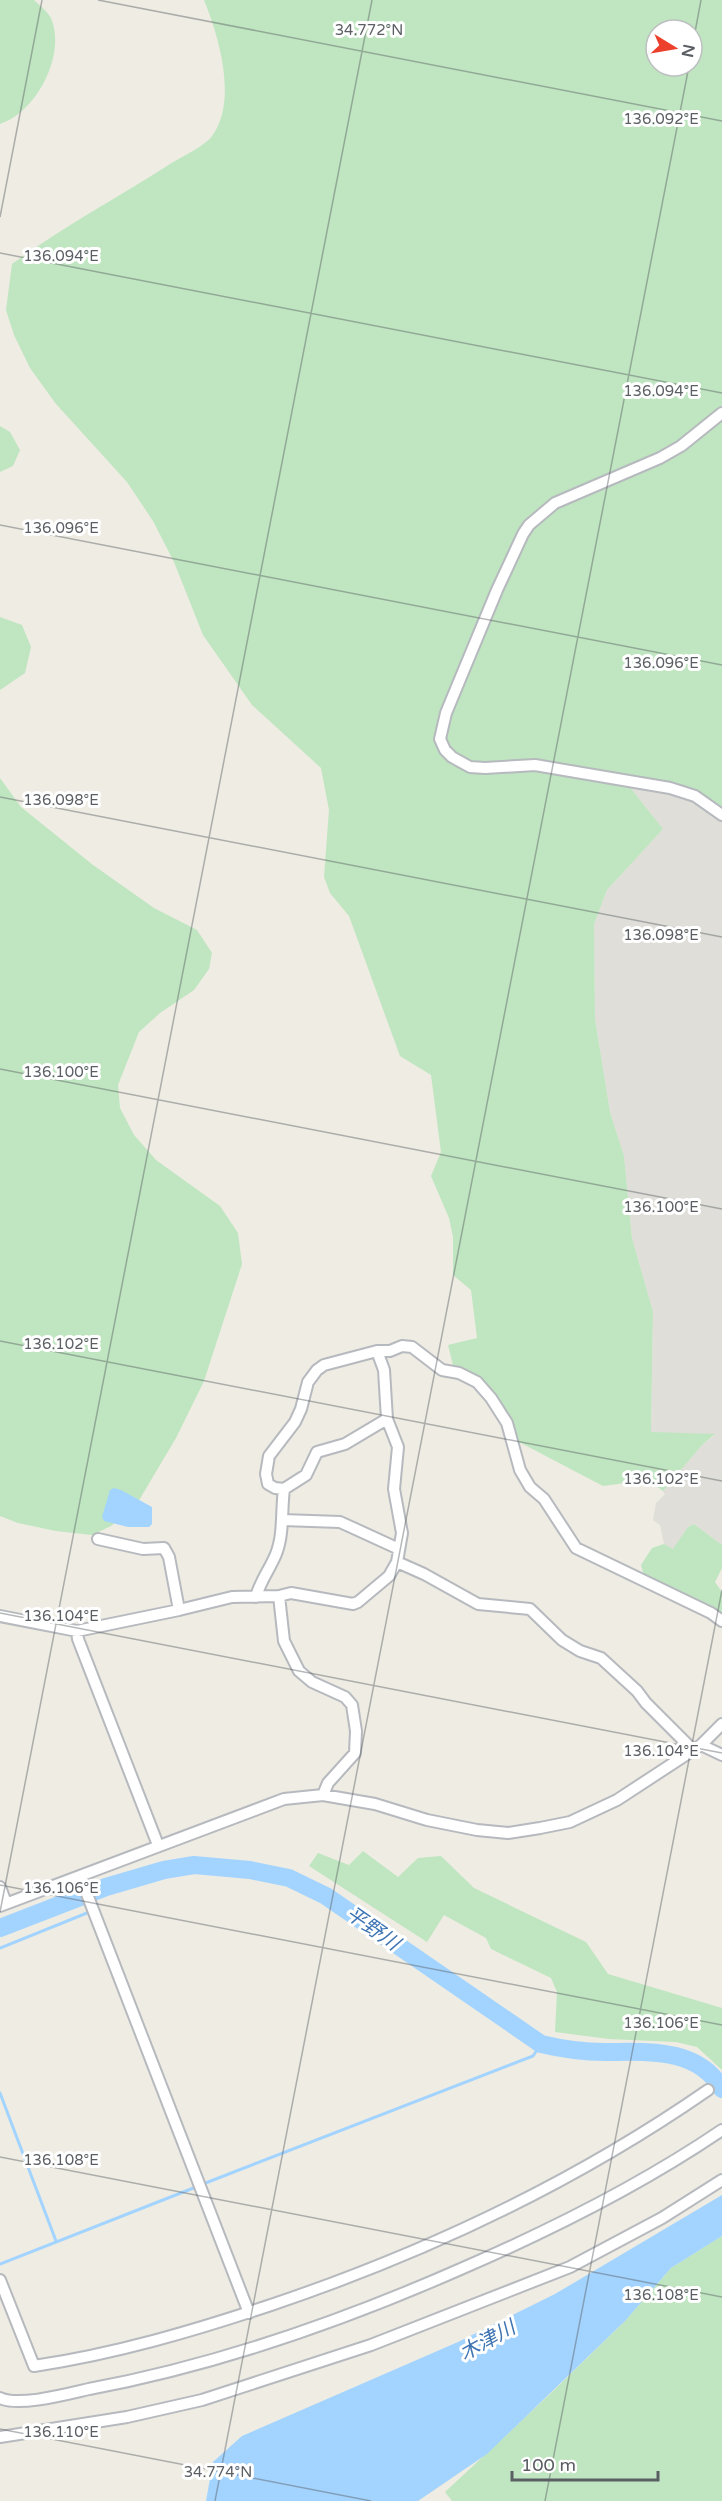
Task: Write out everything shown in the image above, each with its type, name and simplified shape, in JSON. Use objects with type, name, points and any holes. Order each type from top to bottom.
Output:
[{"type":"street","points":[[722,413],[681,446],[660,458],[555,503],[529,525],[511,557],[488,610],[446,713],[440,739],[445,750],[452,757],[470,766],[485,768],[535,765],[670,788],[695,796],[722,815]]},
{"type":"street","points":[[387,1419],[345,1444],[317,1452],[306,1475],[284,1489],[268,1484],[266,1474],[268,1461],[301,1409],[308,1382],[324,1365],[377,1351],[390,1351],[402,1346],[412,1347],[442,1370],[459,1373],[477,1382],[491,1398],[507,1423],[520,1470],[530,1487],[544,1499],[576,1548],[711,1613],[722,1621]]},
{"type":"street","points":[[0,1616],[77,1631],[232,1597],[279,1596],[291,1593],[353,1604],[389,1576],[397,1562],[402,1533],[394,1489],[398,1447],[387,1419],[384,1370],[377,1351]]},
{"type":"street","points":[[256,1596],[277,1553],[284,1489]]},
{"type":"street","points":[[282,1520],[340,1522],[399,1549]]},
{"type":"street","points":[[98,1539],[142,1549],[164,1548],[169,1557],[179,1610]]},
{"type":"street","points":[[397,1562],[478,1605],[530,1609],[562,1640],[580,1651],[601,1658],[637,1691],[646,1703],[697,1748],[722,1755]]},
{"type":"street","points":[[279,1596],[284,1641],[299,1671],[312,1682],[345,1697],[353,1709],[355,1753],[328,1783],[323,1796]]},
{"type":"street","points":[[77,1631],[78,1639],[158,1845]]},
{"type":"street","points":[[0,1887],[3,1905],[81,1880],[158,1845],[284,1799],[323,1796],[375,1804],[427,1820],[477,1830],[508,1833],[570,1822],[617,1800],[697,1748],[722,1724]]},
{"type":"street","points":[[81,1880],[249,2313]]},
{"type":"street","points":[[0,2280],[34,2366],[81,2359],[184,2334],[337,2283],[473,2225],[581,2171],[672,2116],[708,2090]]},
{"type":"street","points":[[0,2398],[8,2402],[58,2395],[170,2372],[217,2359],[373,2306],[497,2253],[606,2201],[687,2154],[722,2130]]},
{"type":"street","points":[[0,2437],[127,2417],[202,2400],[371,2345],[570,2267],[662,2217],[722,2180]]},
{"type":"shaded area","points":[[631,775],[680,783],[702,793],[722,808],[722,1545],[694,1524],[688,1527],[673,1550],[664,1544],[660,1525],[653,1520],[656,1503],[665,1494],[663,1491],[702,1445],[715,1435],[651,1433],[653,1312],[632,1238],[624,1156],[610,1112],[595,1019],[594,924],[607,890],[663,829],[629,786]]},
{"type":"green space","points":[[0,0],[34,0],[51,18],[55,35],[51,66],[36,96],[13,118],[0,124]]},
{"type":"green space","points":[[204,0],[722,0],[722,808],[689,788],[632,775],[629,786],[663,829],[607,890],[594,924],[595,1019],[610,1112],[624,1156],[632,1238],[653,1312],[651,1432],[715,1434],[702,1445],[663,1491],[648,1480],[603,1486],[519,1442],[510,1421],[492,1396],[454,1369],[448,1345],[477,1338],[471,1290],[453,1275],[453,1237],[449,1218],[431,1176],[441,1152],[431,1075],[400,1056],[349,916],[330,893],[324,877],[329,810],[321,768],[252,705],[203,635],[174,562],[153,521],[127,482],[56,404],[30,368],[14,335],[6,310],[12,264],[70,225],[209,140],[220,122],[225,87],[215,32]]},
{"type":"green space","points":[[0,426],[10,432],[20,450],[13,466],[0,472]]},
{"type":"green space","points":[[0,617],[22,625],[31,647],[25,673],[0,690]]},
{"type":"green space","points":[[0,778],[21,807],[93,865],[154,908],[197,930],[212,953],[209,969],[194,990],[160,1013],[139,1032],[118,1085],[120,1108],[134,1135],[156,1160],[220,1206],[238,1233],[242,1264],[204,1381],[176,1438],[135,1507],[111,1526],[92,1535],[56,1531],[18,1523],[0,1516]]},
{"type":"green space","points":[[694,1524],[722,1545],[722,1568],[715,1582],[722,1592],[722,1618],[645,1579],[641,1565],[652,1548],[664,1544],[673,1549],[688,1527]]},
{"type":"green space","points":[[363,1851],[398,1877],[418,1858],[441,1856],[474,1888],[586,1942],[608,1974],[722,2008],[722,2070],[697,2047],[676,2042],[609,2039],[555,2032],[557,1992],[551,1978],[491,1949],[486,1938],[444,1915],[427,1942],[309,1866],[318,1853],[349,1865]]},
{"type":"green space","points":[[722,2236],[722,2501],[452,2501],[445,2492],[625,2321],[671,2268]]},
{"type":"water","points":[[114,1488],[152,1507],[152,1524],[149,1527],[128,1527],[104,1521],[102,1517],[110,1490]]},
{"type":"water","name":"木津川","points":[[722,2195],[722,2236],[671,2268],[625,2321],[487,2454],[418,2501],[206,2501],[213,2462],[242,2436],[458,2342],[555,2294]]},
{"type":"waterway","name":"平野川","points":[[0,1928],[106,1887],[164,1870],[194,1865],[250,1870],[289,1878],[326,1896],[541,2044],[581,2051],[670,2055],[699,2066],[712,2075],[722,2089]]},
{"type":"waterway","points":[[0,1948],[87,1913]]},
{"type":"waterway","points":[[203,2184],[533,2056],[541,2044]]},
{"type":"waterway","points":[[0,2093],[56,2241]]},
{"type":"waterway","points":[[0,2264],[196,2187]]}]
